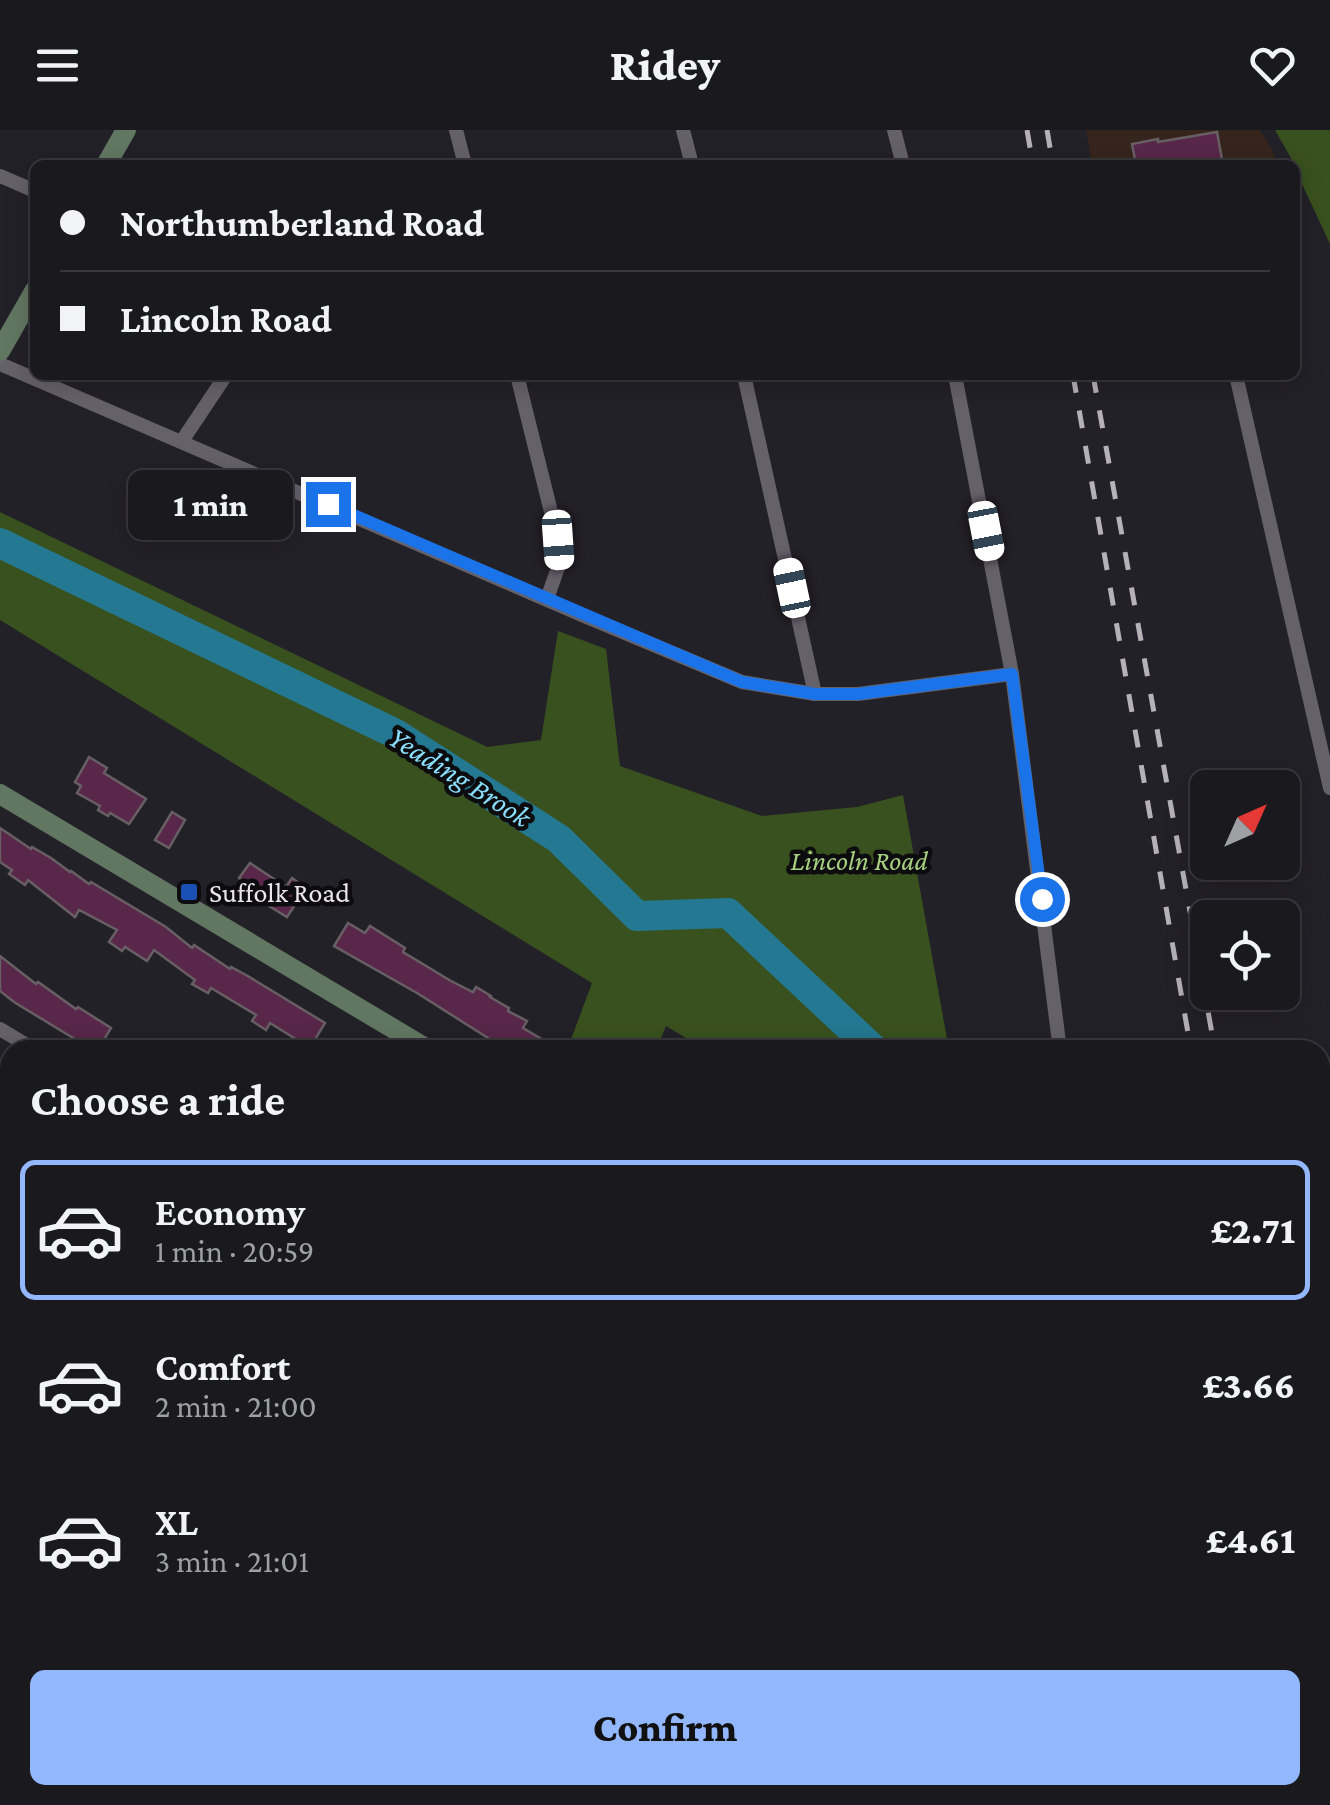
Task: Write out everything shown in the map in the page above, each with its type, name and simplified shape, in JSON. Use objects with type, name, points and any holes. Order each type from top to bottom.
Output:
[{"type":"street","points":[[109,160],[126,130]]},
{"type":"street","points":[[456,130],[463,160]]},
{"type":"street","points":[[683,130],[691,160]]},
{"type":"street","points":[[894,130],[902,160]]},
{"type":"street","points":[[0,176],[30,189]]},
{"type":"street","points":[[0,351],[30,299]]},
{"type":"street","points":[[0,364],[30,377]]},
{"type":"street","points":[[38,380],[742,682],[815,694],[858,694],[1012,674]]},
{"type":"street","points":[[182,441],[223,380]]},
{"type":"street","points":[[518,380],[558,540],[560,562],[547,599]]},
{"type":"street","points":[[745,380],[815,694]]},
{"type":"street","points":[[957,380],[1012,674],[1059,1040]]},
{"type":"street","points":[[1237,380],[1330,788]]},
{"type":"street","points":[[0,794],[412,1040]]},
{"type":"shaded area","points":[[1086,130],[1259,130],[1277,160],[1091,160]]},
{"type":"green space","points":[[1275,130],[1330,130],[1330,244],[1300,180],[1300,160],[1292,160]]},
{"type":"green space","name":"Lincoln Road","points":[[0,512],[487,747],[541,740],[558,631],[606,649],[620,766],[762,816],[857,807],[903,795],[947,1040],[689,1040],[666,1026],[660,1040],[571,1040],[592,983],[0,620]]},
{"type":"building","points":[[1217,132],[1222,160],[1135,160],[1132,144]]},
{"type":"building","points":[[89,757],[107,768],[104,773],[146,799],[129,824],[110,813],[108,816],[98,810],[100,806],[77,793],[81,786],[75,782]]},
{"type":"building","points":[[172,812],[185,820],[169,848],[155,840]]},
{"type":"building","points":[[0,828],[166,927],[192,948],[194,945],[325,1023],[315,1040],[297,1040],[270,1023],[266,1030],[252,1021],[256,1015],[211,988],[208,993],[192,984],[195,980],[154,950],[147,961],[125,947],[122,951],[109,942],[117,930],[79,910],[75,917],[28,880],[25,885],[9,874],[12,870],[0,862]]},
{"type":"building","points":[[250,863],[286,887],[292,878],[306,888],[287,917],[238,887],[243,881],[239,878]]},
{"type":"building","points":[[348,923],[365,933],[370,926],[451,981],[473,992],[476,987],[491,996],[527,1021],[523,1028],[543,1040],[491,1040],[334,946]]},
{"type":"building","points":[[0,956],[36,984],[111,1028],[104,1040],[76,1040],[0,991]]},
{"type":"waterway","name":"Yeading Brook","points":[[0,543],[396,734],[559,839],[637,916],[728,913],[863,1040]]},
{"type":"railway","points":[[1027,130],[1032,160]]},
{"type":"railway","points":[[1047,130],[1052,160]]},
{"type":"railway","points":[[1074,380],[1189,1040]]},
{"type":"railway","points":[[1094,380],[1213,1040]]},
{"type":"place","name":"Suffolk Road","points":[[189,892]]},
{"type":"route","points":[[328,504],[742,682],[815,694],[858,694],[1012,674],[1042,899]]}]
